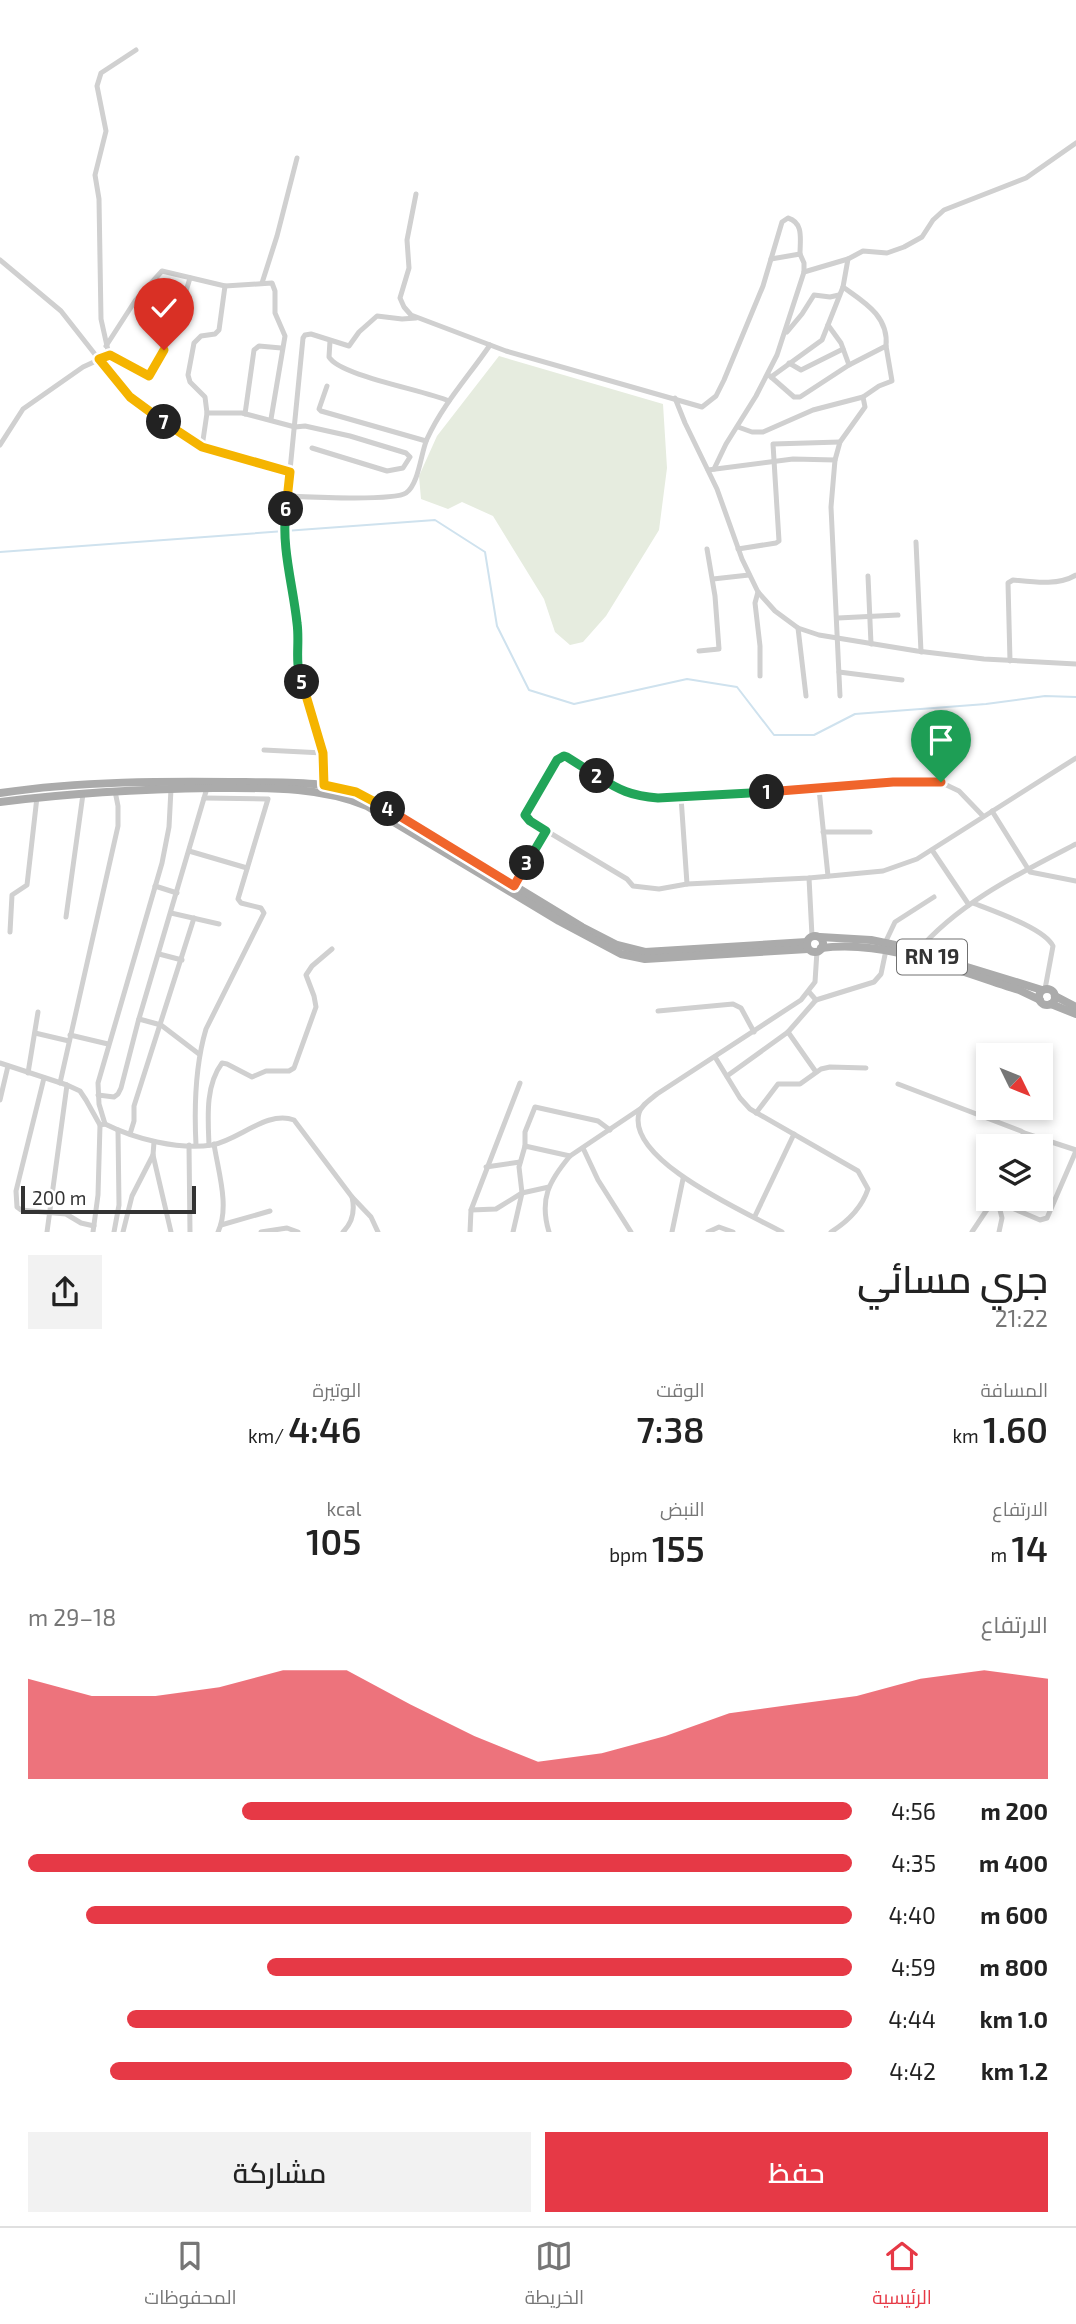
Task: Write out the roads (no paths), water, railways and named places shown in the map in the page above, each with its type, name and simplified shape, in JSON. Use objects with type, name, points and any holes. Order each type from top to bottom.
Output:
[{"type":"main road","name":"RN 19","points":[[0,793],[83,794],[171,786],[320,787]]},
{"type":"main road","name":"RN 19","points":[[0,802],[34,794],[171,786],[320,787],[369,802],[611,949],[638,959],[814,944],[886,946],[917,952],[1044,990]]},
{"type":"main road","name":"RN 19","points":[[886,946],[1019,990],[1040,1000]]},
{"type":"main road","points":[[1053,1000],[1052,991],[1044,990],[1039,995],[1043,1004],[1053,1000],[1076,1007]]},
{"type":"main road","points":[[1053,1000],[1076,1014]]},
{"type":"street","points":[[136,50],[97,78],[106,126],[95,174],[99,194],[101,319],[110,355],[144,375],[151,374],[179,314],[190,278]]},
{"type":"street","points":[[804,272],[863,251],[887,253],[904,247],[922,237],[944,209],[1026,178],[1076,143]]},
{"type":"street","points":[[261,283],[277,236],[297,158]]},
{"type":"street","points":[[416,194],[407,240],[409,268],[400,298],[406,310],[416,318],[490,345],[702,407],[716,396],[763,286],[782,222],[788,218],[796,221],[800,228],[800,254],[804,272],[786,332],[769,375],[711,469]]},
{"type":"street","points":[[771,259],[800,254]]},
{"type":"street","points":[[769,375],[822,340],[843,286],[848,258]]},
{"type":"street","points":[[0,260],[61,311],[130,397],[202,447],[290,472]]},
{"type":"street","points":[[106,346],[121,320],[156,274],[165,271],[225,286],[270,282],[275,287],[275,313],[284,331],[271,419]]},
{"type":"street","points":[[202,447],[207,413],[203,394],[190,382],[188,375],[194,343],[201,336],[215,334],[219,330],[225,286]]},
{"type":"street","points":[[738,427],[752,432],[763,432],[805,413],[863,397],[878,386],[892,381],[886,338],[880,319],[873,309],[843,286]]},
{"type":"street","points":[[786,332],[814,295],[839,295]]},
{"type":"street","points":[[320,787],[323,753],[297,664],[298,625],[285,521],[304,336],[311,334],[349,346],[366,324],[377,316],[416,318]]},
{"type":"street","points":[[828,325],[843,349],[849,365]]},
{"type":"street","points":[[330,341],[329,357],[335,364],[368,377],[432,393],[449,401]]},
{"type":"street","points":[[288,496],[386,496],[406,493],[419,467],[426,441],[449,401],[490,345]]},
{"type":"street","points":[[769,375],[789,394],[798,398],[849,365],[886,346]]},
{"type":"street","points":[[245,414],[251,360],[255,348],[281,348]]},
{"type":"street","points":[[789,363],[801,370],[843,349]]},
{"type":"street","points":[[0,445],[23,409],[64,380],[110,355]]},
{"type":"street","points":[[327,386],[319,408],[321,411],[426,441]]},
{"type":"street","points":[[840,696],[831,507],[835,460],[840,442],[863,410],[863,397]]},
{"type":"street","points":[[675,398],[685,423],[711,469],[738,549],[758,592],[775,611],[798,628],[837,639],[921,652],[1010,661],[1076,664]]},
{"type":"street","points":[[207,413],[245,414],[295,427],[305,426],[350,436],[406,453],[410,457],[403,468],[387,471],[313,448]]},
{"type":"street","points":[[738,549],[779,541],[772,445],[840,442]]},
{"type":"street","points":[[711,469],[775,461],[835,460]]},
{"type":"street","points":[[916,542],[921,652]]},
{"type":"street","points":[[699,651],[719,649],[713,579],[707,549]]},
{"type":"street","points":[[713,579],[749,575]]},
{"type":"street","points":[[1010,661],[1008,583],[1013,580],[1070,579],[1076,575]]},
{"type":"street","points":[[868,576],[871,644]]},
{"type":"street","points":[[758,592],[755,603],[760,676]]},
{"type":"street","points":[[838,618],[898,615]]},
{"type":"street","points":[[798,628],[806,696]]},
{"type":"street","points":[[839,672],[902,680]]},
{"type":"street","points":[[934,737],[935,761],[941,782]]},
{"type":"street","points":[[264,750],[323,753]]},
{"type":"street","points":[[983,816],[959,791],[941,782],[893,782],[658,798],[625,793],[564,756],[557,760],[525,815],[530,821],[627,879],[634,886],[659,889],[687,884],[809,878],[883,870],[906,864],[932,849],[1076,758]]},
{"type":"street","points":[[44,1078],[16,1191],[16,1207],[22,1210],[66,1214],[93,1229],[102,1124],[98,1083],[166,844],[171,786]]},
{"type":"street","points":[[98,1095],[114,1097],[118,1094],[207,788]]},
{"type":"street","points":[[819,789],[828,876]]},
{"type":"street","points":[[47,1232],[69,1038],[118,826],[115,791]]},
{"type":"street","points":[[10,932],[12,895],[27,885],[34,794]]},
{"type":"street","points":[[66,917],[83,794]]},
{"type":"street","points":[[681,797],[687,884]]},
{"type":"street","points":[[190,1232],[199,1054],[206,1029],[264,913],[261,908],[241,903],[237,899],[268,799],[204,798]]},
{"type":"street","points":[[992,811],[1028,870],[1076,881]]},
{"type":"street","points":[[512,888],[546,831]]},
{"type":"street","points":[[823,832],[870,832]]},
{"type":"street","points":[[917,952],[934,932],[971,904],[1076,844]]},
{"type":"street","points":[[932,849],[971,904],[1040,934],[1051,942],[1053,946],[1044,990]]},
{"type":"street","points":[[189,851],[247,868]]},
{"type":"street","points":[[549,1232],[544,1212],[549,1187],[570,1156],[809,992],[817,971],[809,878]]},
{"type":"street","points":[[155,886],[177,893]]},
{"type":"street","points":[[727,1076],[788,1032],[816,1000],[874,982],[881,974],[886,946],[895,922],[934,897]]},
{"type":"street","points":[[171,913],[219,924]]},
{"type":"street","points":[[130,1134],[134,1121],[134,1106],[194,918]]},
{"type":"street","points":[[218,1232],[223,1208],[211,1145],[208,1102],[219,1068],[222,1063],[227,1063],[252,1077],[266,1071],[293,1068],[316,1007],[306,975],[312,966],[332,949]]},
{"type":"street","points":[[159,954],[181,960]]},
{"type":"street","points":[[809,992],[816,1000]]},
{"type":"street","points":[[658,1011],[733,1004],[741,1008],[754,1032]]},
{"type":"street","points":[[28,1073],[38,1012]]},
{"type":"street","points":[[139,1019],[161,1025],[199,1054]]},
{"type":"street","points":[[788,1032],[816,1072]]},
{"type":"street","points":[[35,1033],[108,1044]]},
{"type":"street","points":[[715,1057],[740,1098],[756,1113],[858,1171],[868,1189],[861,1205],[833,1231]]},
{"type":"street","points":[[0,1063],[63,1084],[83,1096],[102,1124],[154,1142],[211,1145],[279,1117],[294,1120],[352,1197],[371,1217],[378,1232]]},
{"type":"street","points":[[0,1100],[8,1066]]},
{"type":"street","points":[[756,1113],[778,1084],[800,1084],[816,1072],[837,1066],[866,1068]]},
{"type":"street","points":[[470,1232],[471,1210],[520,1083]]},
{"type":"street","points":[[898,1084],[1076,1151],[1053,1205]]},
{"type":"street","points":[[513,1232],[522,1193],[520,1161],[525,1146],[525,1132],[535,1107],[598,1121],[610,1130]]},
{"type":"street","points":[[641,1108],[638,1122],[640,1132],[650,1148],[683,1179],[782,1232]]},
{"type":"street","points":[[114,1232],[119,1205],[118,1130]]},
{"type":"street","points":[[755,1216],[794,1134]]},
{"type":"street","points":[[154,1142],[153,1155],[171,1232]]},
{"type":"street","points":[[525,1146],[570,1156]]},
{"type":"street","points":[[583,1147],[598,1180],[631,1232]]},
{"type":"street","points":[[123,1232],[132,1196],[153,1155]]},
{"type":"street","points":[[486,1167],[520,1161]]},
{"type":"street","points":[[672,1232],[683,1179]]},
{"type":"street","points":[[471,1210],[495,1209],[522,1193],[549,1187]]},
{"type":"street","points":[[343,1232],[352,1218],[352,1197]]},
{"type":"street","points":[[972,1232],[987,1211]]},
{"type":"street","points":[[999,1232],[1000,1211]]},
{"type":"street","points":[[1020,1211],[1044,1220],[1050,1211]]},
{"type":"street","points":[[221,1225],[270,1212]]},
{"type":"street","points":[[708,1232],[719,1227],[733,1232]]},
{"type":"street","points":[[261,1232],[288,1228],[298,1232]]},
{"type":"waterway","points":[[0,552],[435,520],[485,552],[497,626],[529,690],[574,704],[687,679],[737,687],[774,735],[814,735],[855,714],[986,704],[1045,696],[1076,697]]}]
